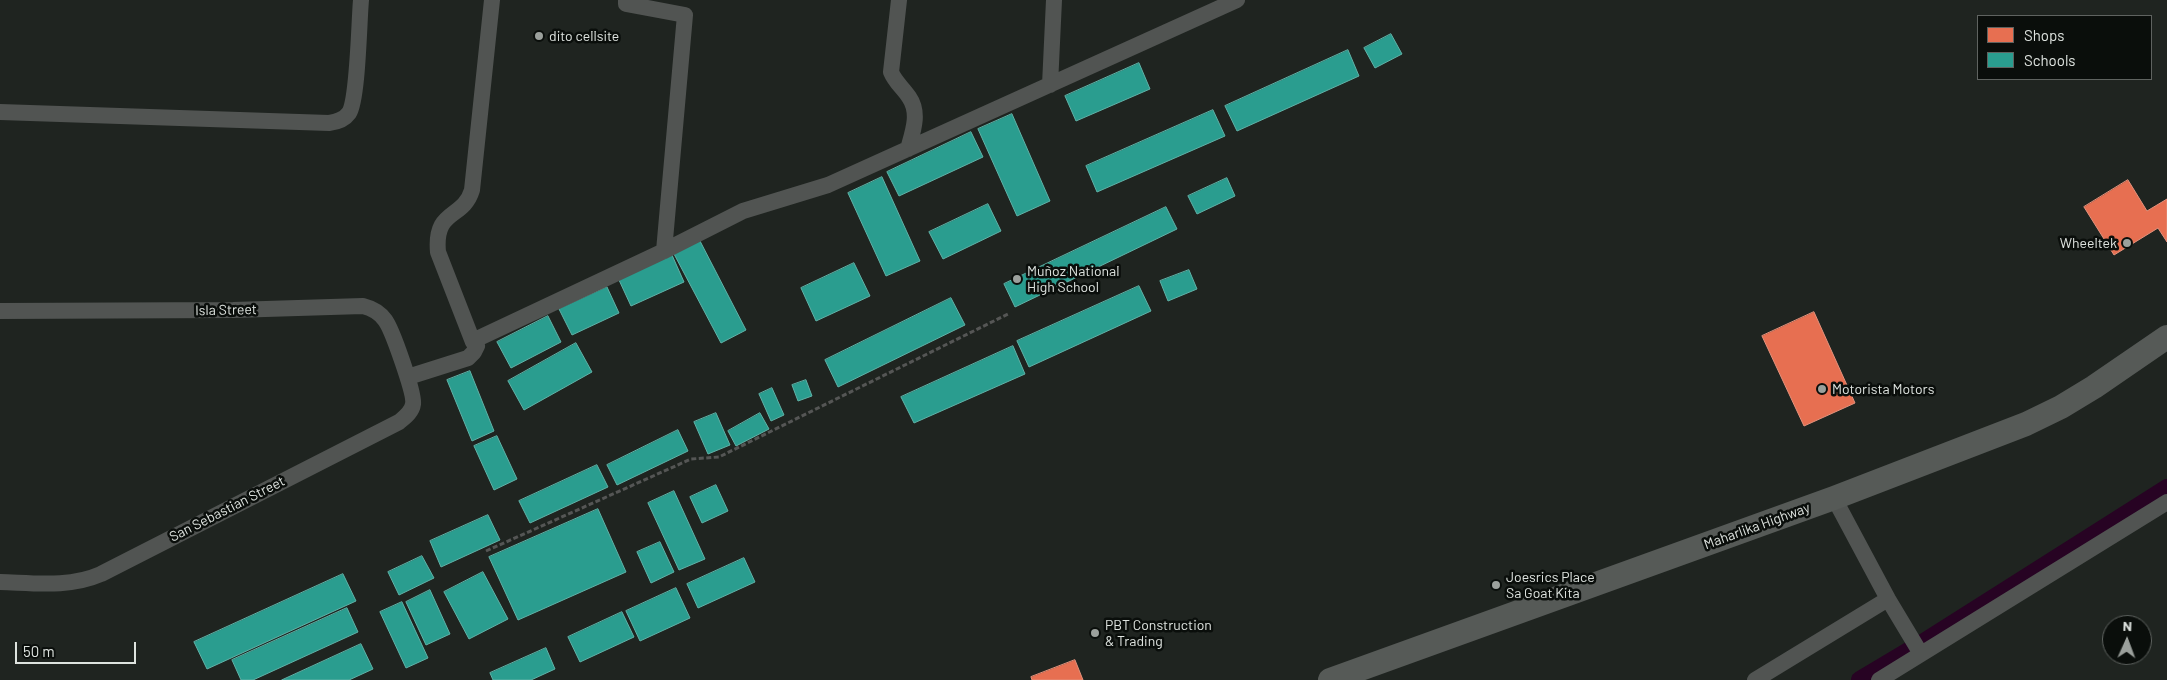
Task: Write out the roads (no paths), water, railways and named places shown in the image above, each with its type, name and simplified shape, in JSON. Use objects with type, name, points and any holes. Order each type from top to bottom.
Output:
[{"type":"highway","name":"Maharlika Highway","points":[[1339,679],[1834,498],[2026,424],[2061,407],[2167,337]]},
{"type":"street","points":[[0,112],[319,123],[340,121],[348,114],[354,96],[361,0]]},
{"type":"street","points":[[408,377],[468,358],[477,348],[438,252],[437,238],[444,220],[466,202],[472,190],[492,0]]},
{"type":"street","points":[[626,0],[626,4],[685,15],[664,252]]},
{"type":"street","points":[[899,0],[890,72],[895,81],[910,97],[916,111],[908,149]]},
{"type":"street","points":[[1050,85],[1054,0]]},
{"type":"street","points":[[473,342],[664,252],[743,211],[828,185],[1229,2]]},
{"type":"street","name":"Isla Street","points":[[0,311],[224,310],[362,306],[372,309],[386,321],[408,377]]},
{"type":"street","name":"San Sebastian Street","points":[[0,582],[66,584],[82,581],[101,574],[399,422],[410,413],[413,405],[414,396],[408,377]]},
{"type":"street","points":[[1834,498],[1888,598],[1921,654]]},
{"type":"street","points":[[1879,680],[2167,502]]},
{"type":"street","points":[[1755,680],[1888,598]]},
{"type":"waterway","points":[[1924,642],[2167,488]]},
{"type":"waterway","points":[[1860,680],[1912,649]]},
{"type":"place","name":"dito cellsite","points":[[539,36]]},
{"type":"place","name":"Wheeltek","points":[[2127,243]]},
{"type":"place","name":"Muñoz National High School","points":[[1017,279]]},
{"type":"place","name":"Motorista Motors","points":[[1822,389]]},
{"type":"place","name":"Joesrics Place Sa Goat Kita","points":[[1496,585]]},
{"type":"place","name":"PBT Construction & Trading","points":[[1095,633]]}]
